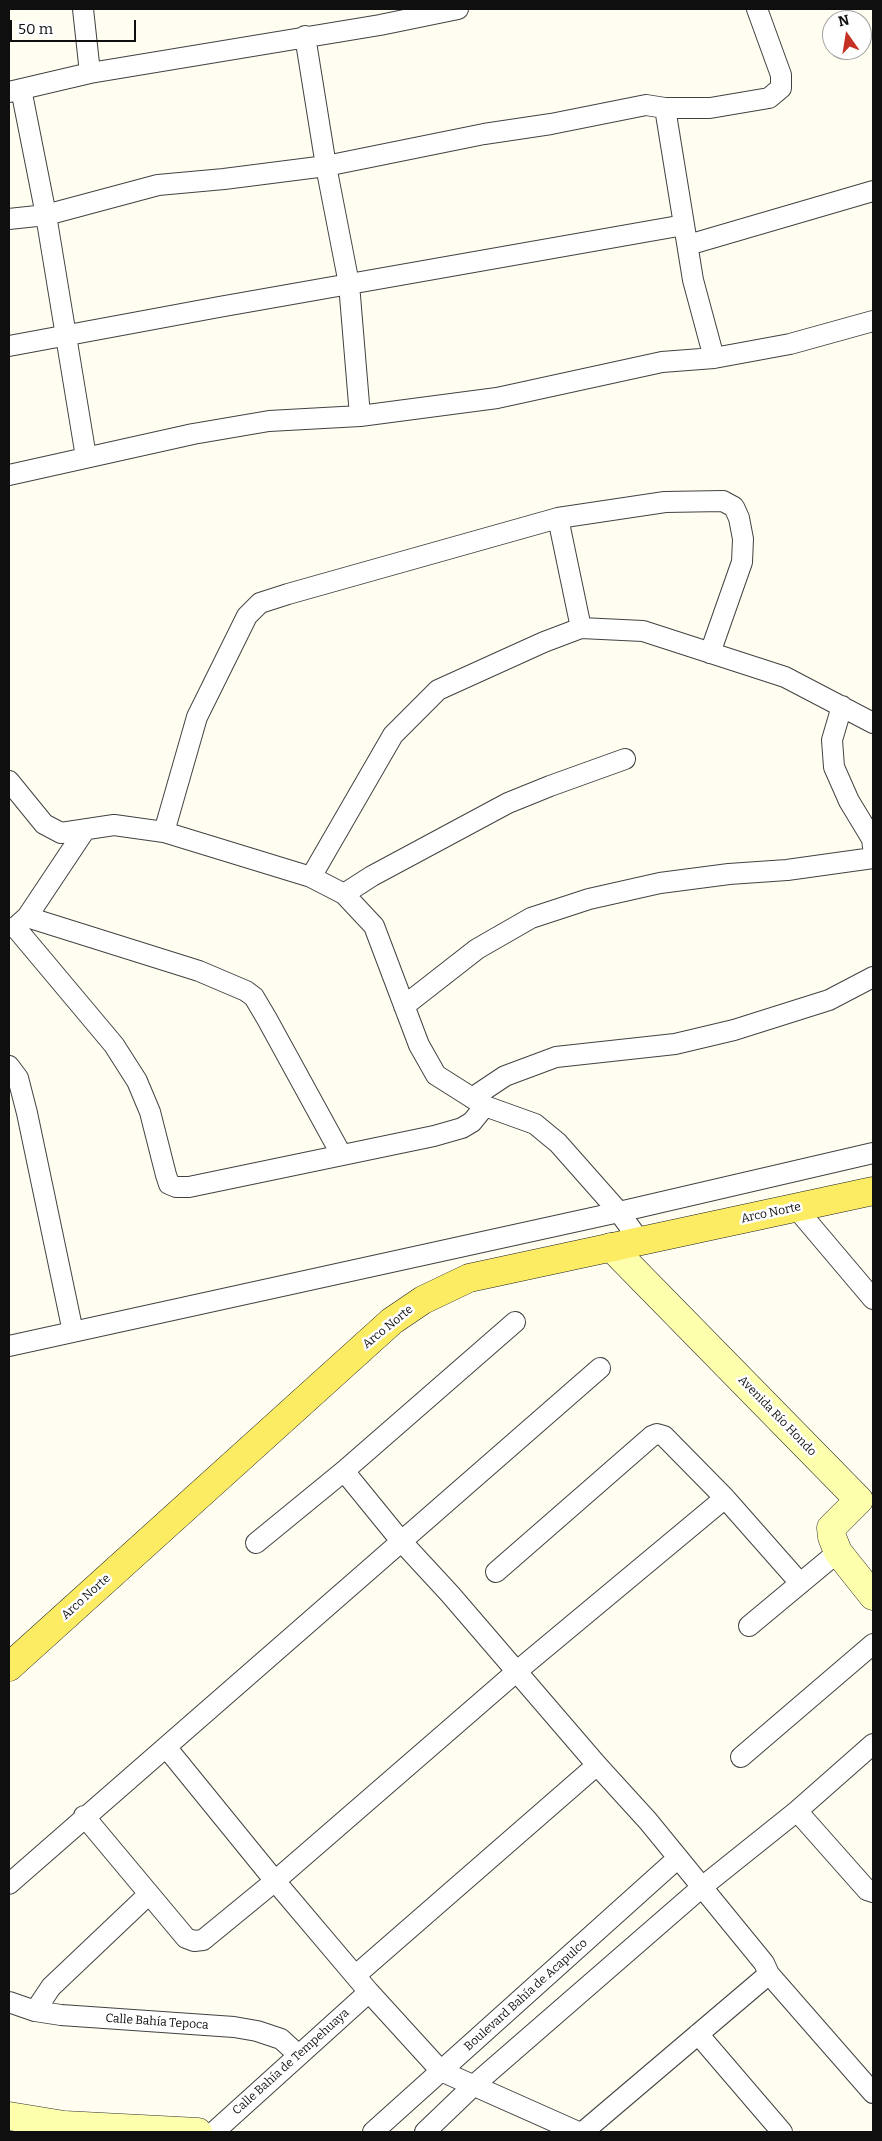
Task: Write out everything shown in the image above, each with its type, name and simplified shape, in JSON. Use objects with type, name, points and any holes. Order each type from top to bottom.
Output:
[{"type":"main road","name":"Arco Norte","points":[[9,1667],[392,1321],[423,1300],[469,1278],[873,1191]]},
{"type":"main road","name":"Avenida Río Hondo","points":[[611,1247],[866,1494],[831,1528],[838,1552],[873,1596]]},
{"type":"main road","points":[[9,2116],[64,2125],[198,2132]]},
{"type":"street","points":[[83,9],[90,73]]},
{"type":"street","points":[[86,457],[46,215],[15,91],[90,73],[380,25],[458,9]]},
{"type":"street","points":[[9,220],[46,215],[158,185],[326,166],[484,134],[551,124],[646,106],[710,108],[769,98],[781,88],[781,75],[757,9]]},
{"type":"street","points":[[305,36],[326,166],[349,284],[360,416]]},
{"type":"street","points":[[665,108],[693,280],[714,358]]},
{"type":"street","points":[[688,245],[873,191]]},
{"type":"street","points":[[9,346],[684,225]]},
{"type":"street","points":[[9,475],[193,434],[269,421],[360,416],[497,398],[662,362],[714,358],[790,344],[873,321]]},
{"type":"street","points":[[164,832],[197,717],[247,616],[260,603],[558,518],[665,502],[723,501],[734,507],[739,518],[743,539],[742,562],[710,653]]},
{"type":"street","points":[[558,518],[581,628]]},
{"type":"street","points":[[311,877],[393,735],[438,690],[544,642],[581,628],[643,631],[786,677],[873,723]]},
{"type":"street","points":[[842,706],[832,740],[834,767],[849,801],[872,839],[873,847]]},
{"type":"street","points":[[344,894],[372,876],[508,803],[625,759]]},
{"type":"street","points":[[9,781],[44,824],[61,833],[114,825],[164,832],[311,877],[344,894],[374,926],[419,1045],[436,1075],[478,1102],[535,1124],[558,1143],[619,1212],[639,1240]]},
{"type":"street","points":[[17,925],[85,830]]},
{"type":"street","points":[[404,1006],[477,948],[530,918],[580,902],[660,883],[729,874],[787,870],[873,858]]},
{"type":"street","points":[[17,925],[190,968],[246,991],[254,997],[268,1019],[340,1154]]},
{"type":"street","points":[[17,925],[114,1045],[137,1081],[150,1112],[170,1184],[176,1187],[189,1187],[340,1154],[434,1136],[462,1128],[472,1122],[478,1102],[505,1076],[556,1057],[675,1044],[734,1030],[829,1000],[873,977]]},
{"type":"street","points":[[9,1066],[18,1078],[27,1113],[73,1332]]},
{"type":"street","points":[[9,1346],[619,1212],[873,1153]]},
{"type":"street","points":[[796,1208],[873,1299]]},
{"type":"street","points":[[256,1543],[344,1471],[515,1322]]},
{"type":"street","points":[[9,1884],[84,1816],[166,1747],[600,1368]]},
{"type":"street","points":[[496,1572],[652,1436],[658,1434],[664,1436],[726,1498],[800,1584]]},
{"type":"street","points":[[344,1471],[402,1541],[596,1765],[648,1821],[764,1963],[769,1974],[871,2084]]},
{"type":"street","points":[[84,1816],[186,1938],[194,1941],[203,1940],[275,1881],[516,1672],[726,1498]]},
{"type":"street","points":[[749,1626],[838,1552]]},
{"type":"street","points":[[741,1757],[873,1644]]},
{"type":"street","points":[[425,2132],[473,2086],[702,1887],[797,1811],[873,1744]]},
{"type":"street","points":[[166,1747],[275,1881],[369,1992],[441,2071],[578,2132]]},
{"type":"street","points":[[356,1976],[596,1765]]},
{"type":"street","points":[[797,1811],[867,1890],[873,1892]]},
{"type":"street","name":"Boulevard Bahía de Acapulco","points":[[374,2132],[678,1858]]},
{"type":"street","points":[[35,2011],[51,1987],[149,1894]]},
{"type":"street","points":[[584,2132],[769,1974]]},
{"type":"street","name":"Calle Bahía de Tempehuaya","points":[[214,2132],[369,1992]]},
{"type":"street","name":"Calle Bahía Tepoca","points":[[9,2002],[35,2011],[61,2015],[234,2027],[257,2031],[281,2039],[293,2050],[296,2057]]},
{"type":"street","points":[[698,2034],[782,2132]]}]
